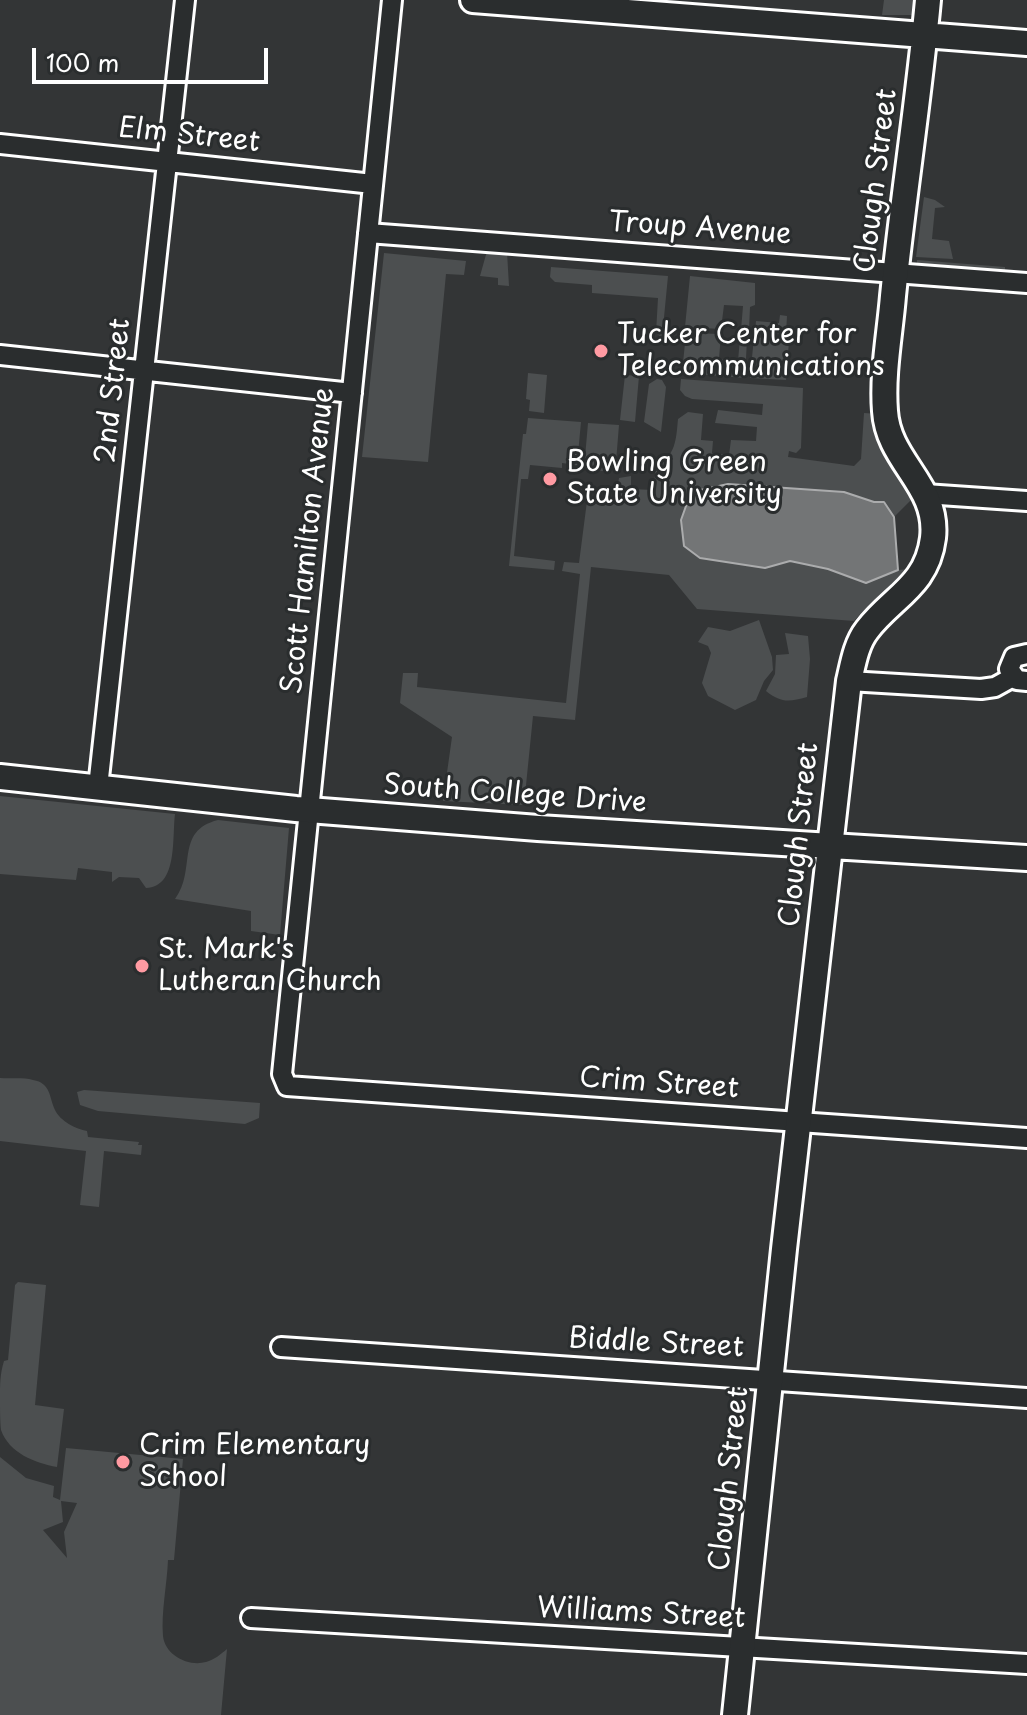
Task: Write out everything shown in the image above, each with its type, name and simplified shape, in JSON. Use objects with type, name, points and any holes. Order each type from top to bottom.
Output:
[{"type":"street","name":"2nd Street","points":[[98,787],[185,0]]},
{"type":"street","name":"Scott Hamilton Avenue","points":[[287,1086],[282,1074],[392,0]]},
{"type":"street","points":[[473,0],[1027,43]]},
{"type":"street","name":"Clough Street","points":[[735,1715],[849,681],[862,637],[918,578],[928,559],[933,538],[933,519],[925,494],[895,451],[887,428],[886,375],[928,0]]},
{"type":"street","name":"Elm Street","points":[[0,144],[373,184]]},
{"type":"street","name":"Troup Avenue","points":[[368,233],[1027,283]]},
{"type":"street","points":[[0,355],[352,393]]},
{"type":"street","points":[[925,494],[1027,501]]},
{"type":"street","points":[[849,681],[981,689],[995,687],[1020,679],[1009,669],[1011,660],[1018,654],[1027,654]]},
{"type":"street","name":"South College Drive","points":[[0,777],[309,810],[1027,858]]},
{"type":"street","name":"Crim Street","points":[[287,1086],[1027,1138]]},
{"type":"street","name":"Biddle Street","points":[[281,1347],[1027,1398]]},
{"type":"street","name":"Williams Street","points":[[251,1618],[1027,1664]]},
{"type":"shaded area","points":[[884,0],[917,0],[912,15],[882,15]]},
{"type":"shaded area","points":[[924,197],[945,207],[935,208],[932,239],[949,241],[953,259],[916,257]]},
{"type":"shaded area","points":[[487,251],[507,252],[509,286],[498,285],[498,278],[480,276]]},
{"type":"shaded area","points":[[384,253],[466,261],[464,275],[446,274],[428,462],[362,457]]},
{"type":"shaded area","points":[[917,260],[1005,267],[1005,273],[923,267],[917,266]]},
{"type":"shaded area","points":[[551,267],[668,276],[662,338],[656,333],[658,298],[592,293],[592,285],[555,282],[550,277]]},
{"type":"shaded area","points":[[690,276],[755,283],[755,305],[750,307],[749,330],[741,330],[743,306],[724,305],[721,329],[685,327]]},
{"type":"shaded area","points":[[780,315],[787,316],[786,334],[755,332],[756,321],[779,323]]},
{"type":"shaded area","points":[[686,333],[721,334],[719,359],[738,361],[740,338],[747,339],[745,378],[682,373]]},
{"type":"shaded area","points":[[754,337],[789,341],[786,380],[750,378]]},
{"type":"shaded area","points":[[528,373],[547,375],[544,413],[529,411],[530,400],[526,399]]},
{"type":"shaded area","points":[[625,375],[639,376],[635,422],[620,420]]},
{"type":"shaded area","points":[[657,379],[662,380],[666,387],[661,432],[644,422],[649,384]]},
{"type":"shaded area","points":[[681,379],[803,388],[801,448],[796,453],[789,451],[788,457],[854,466],[861,459],[864,413],[879,414],[906,476],[903,483],[915,496],[894,517],[884,502],[874,502],[844,492],[728,484],[765,568],[790,561],[828,569],[866,582],[898,570],[910,569],[884,599],[862,612],[854,621],[697,609],[669,575],[591,567],[575,720],[533,716],[524,805],[443,801],[452,737],[400,703],[403,673],[418,673],[417,687],[566,703],[580,574],[562,571],[564,562],[579,563],[587,501],[615,502],[619,478],[631,476],[631,489],[653,490],[656,467],[671,452],[678,419],[688,412],[703,414],[701,440],[713,441],[712,453],[729,455],[731,440],[756,441],[757,427],[715,423],[718,410],[762,415],[763,404],[692,399],[680,390]]},
{"type":"shaded area","points":[[528,418],[581,422],[577,465],[562,463],[562,468],[530,465],[528,479],[521,479],[514,556],[555,561],[554,570],[509,566],[523,434],[526,434]]},
{"type":"shaded area","points":[[588,423],[619,425],[616,462],[603,471],[584,469]]},
{"type":"shaded area","points":[[728,484],[844,492],[874,502],[884,502],[894,517],[898,570],[866,583],[828,569],[790,561],[765,568],[700,558],[684,546],[681,520],[691,492]]},
{"type":"shaded area","points":[[759,620],[772,657],[773,670],[764,681],[756,700],[735,710],[708,696],[702,683],[711,653],[708,646],[698,642],[708,627],[730,631]]},
{"type":"shaded area","points":[[785,633],[808,636],[807,697],[795,700],[776,698],[766,691],[775,674],[776,655],[789,654]]},
{"type":"shaded area","points":[[0,796],[175,814],[171,860],[164,879],[156,886],[146,888],[139,878],[119,877],[112,882],[112,872],[78,868],[76,880],[0,874]]},
{"type":"shaded area","points":[[218,820],[289,828],[280,935],[251,931],[251,911],[175,899],[185,876],[191,842],[204,825]]},
{"type":"shaded area","points":[[0,1078],[29,1079],[43,1084],[57,1114],[69,1124],[87,1131],[88,1137],[139,1142],[138,1145],[142,1145],[141,1155],[104,1151],[99,1207],[80,1205],[86,1151],[0,1141]]},
{"type":"shaded area","points":[[84,1090],[260,1103],[259,1118],[245,1124],[98,1111],[80,1105],[77,1092]]},
{"type":"shaded area","points":[[18,1282],[46,1285],[35,1405],[64,1409],[57,1467],[40,1463],[16,1451],[1,1430],[1,1375],[4,1361],[8,1360],[15,1285]]},
{"type":"shaded area","points":[[66,1448],[183,1459],[174,1560],[168,1560],[163,1636],[173,1654],[192,1663],[209,1661],[227,1649],[221,1715],[0,1715],[0,1457],[26,1478],[54,1486],[53,1497],[60,1500]],"holes":[[[61,1501],[77,1503],[64,1532],[67,1558],[43,1530],[63,1522]]]},
{"type":"place","name":"Tucker Center for Telecommunications","points":[[601,351]]},
{"type":"place","name":"Bowling Green State University","points":[[550,479]]},
{"type":"place","name":"St. Mark's Lutheran Church","points":[[142,966]]},
{"type":"place","name":"Crim Elementary School","points":[[123,1462]]}]
